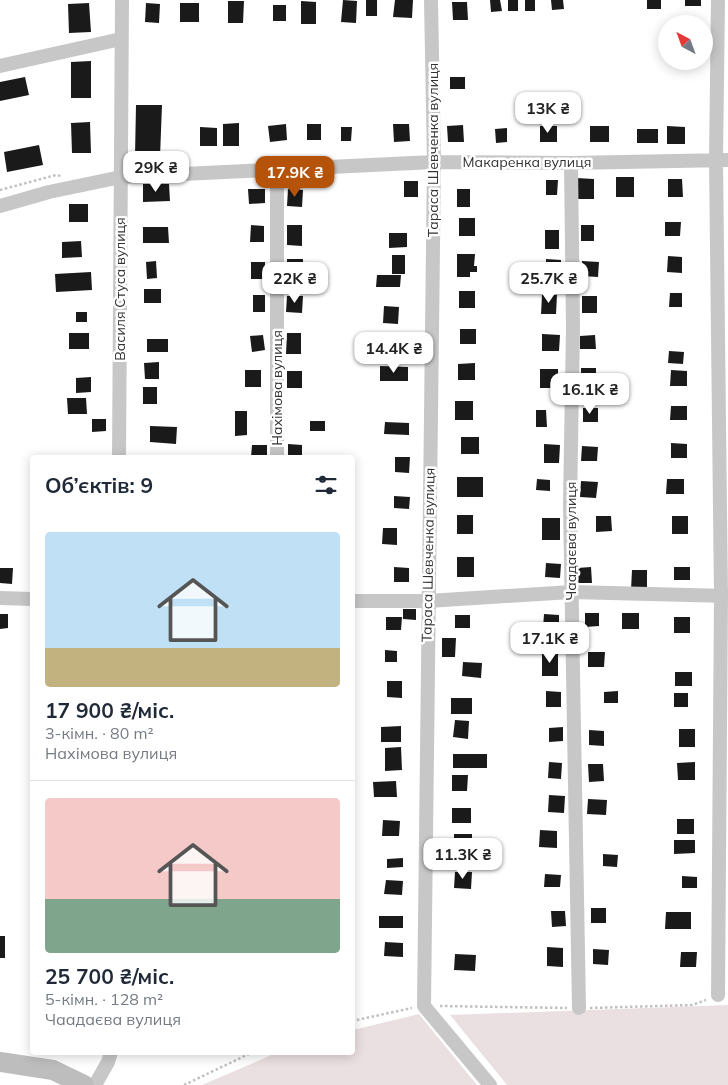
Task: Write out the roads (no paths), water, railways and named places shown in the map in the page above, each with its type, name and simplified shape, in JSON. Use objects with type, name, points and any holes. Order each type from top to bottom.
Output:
[{"type":"main road","points":[[0,1062],[52,1070],[84,1085]]},
{"type":"street","name":"Василя Стуса вулиця","points":[[119,455],[122,0]]},
{"type":"street","name":"Тараса Шевченка вулиця","points":[[431,0],[434,162],[424,1006],[490,1085]]},
{"type":"street","points":[[718,0],[722,160],[724,596],[718,995]]},
{"type":"street","points":[[0,66],[121,38]]},
{"type":"street","name":"Макаренка вулиця","points":[[0,206],[49,192],[121,177],[277,168],[434,162],[571,163],[722,160]]},
{"type":"street","name":"Чаадаєва вулиця","points":[[571,163],[573,327],[570,504],[579,1008]]},
{"type":"street","name":"Нахімова вулиця","points":[[277,168],[277,455]]},
{"type":"street","points":[[355,601],[428,601],[571,592],[724,596]]},
{"type":"street","points":[[0,598],[30,598]]},
{"type":"street","points":[[95,1085],[110,1055]]}]
